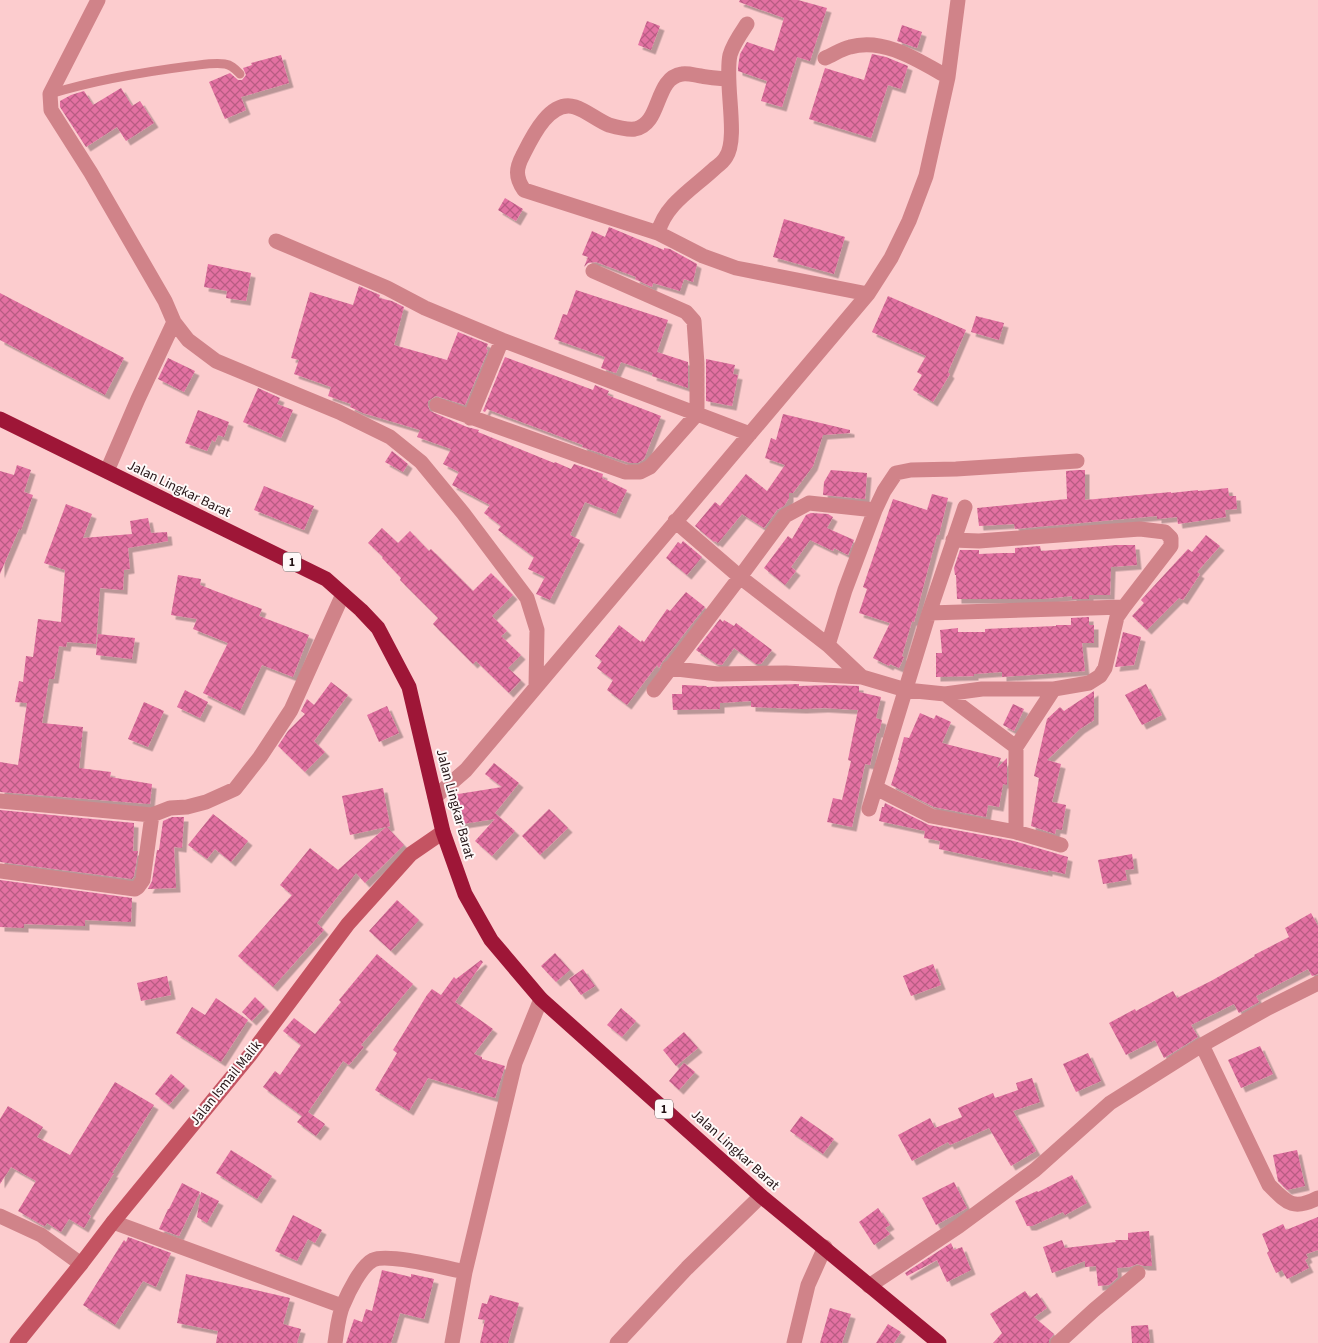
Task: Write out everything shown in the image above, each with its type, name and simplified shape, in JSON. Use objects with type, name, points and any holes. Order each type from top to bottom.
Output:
[{"type":"highway","name":"Jalan Lingkar Barat","points":[[0,418],[326,579],[378,628],[409,687],[443,832],[465,894],[491,940],[541,999],[761,1196],[940,1343]]},
{"type":"main road","name":"Jalan Ismail Malik","points":[[17,1343],[250,1055],[348,924],[411,854],[443,832]]},
{"type":"street","points":[[98,0],[50,94],[51,110],[91,173],[166,301],[174,322],[188,340],[216,361],[348,417],[390,437],[421,462],[463,513],[527,598],[537,630],[536,687]]},
{"type":"street","points":[[435,797],[466,770],[868,294],[891,258],[909,222],[926,176],[948,77],[958,0]]},
{"type":"street","points":[[658,233],[661,221],[670,208],[727,157],[731,144],[732,127],[727,79],[730,53],[747,24]]},
{"type":"street","points":[[825,58],[849,47],[865,45],[883,47],[904,53],[948,77]]},
{"type":"street","points":[[727,79],[688,73],[675,76],[669,80],[644,126],[634,129],[616,127],[600,122],[577,108],[564,106],[553,112],[538,126],[517,168],[519,183],[524,190],[658,233],[703,256],[736,268],[868,294]]},
{"type":"street","points":[[276,241],[387,288],[425,308],[502,340],[750,434]]},
{"type":"street","points":[[437,405],[613,468],[634,473],[650,467],[698,414],[694,321],[686,312],[593,271]]},
{"type":"street","points":[[106,472],[174,322]]},
{"type":"street","points":[[470,418],[502,340]]},
{"type":"street","points":[[828,645],[845,590],[876,510],[884,491],[896,473],[911,470],[1078,461]]},
{"type":"street","points":[[654,690],[785,516],[809,503],[876,510]]},
{"type":"street","points":[[869,809],[929,613],[965,507]]},
{"type":"street","points":[[675,521],[740,577],[828,645],[862,677]]},
{"type":"street","points":[[669,668],[718,674],[862,677],[906,690],[945,694],[982,689],[1054,688],[1089,683],[1100,676],[1105,668],[1117,618],[1171,546],[1171,538],[1165,532],[1140,529],[979,541],[953,540]]},
{"type":"street","points":[[0,801],[152,815],[170,808],[187,807],[206,802],[235,789],[260,757],[291,710],[343,594]]},
{"type":"street","points":[[929,613],[1124,607]]},
{"type":"street","points":[[1016,832],[1016,747],[1054,688]]},
{"type":"street","points":[[945,694],[1016,747]]},
{"type":"street","points":[[876,788],[931,816],[1016,832],[1061,845]]},
{"type":"street","points":[[0,871],[138,887],[142,880],[152,815]]},
{"type":"street","points":[[869,1286],[959,1226],[1035,1170],[1110,1103],[1202,1045],[1268,1008],[1318,983]]},
{"type":"street","points":[[452,1343],[465,1272],[515,1063],[541,999]]},
{"type":"street","points":[[1202,1045],[1269,1185],[1285,1201],[1292,1205],[1304,1205],[1318,1198]]},
{"type":"street","points":[[617,1343],[687,1268],[761,1196]]},
{"type":"street","points":[[0,1216],[41,1235],[81,1264]]},
{"type":"street","points":[[113,1222],[342,1306]]},
{"type":"street","points":[[794,1343],[808,1285],[824,1247]]},
{"type":"street","points":[[334,1343],[342,1306],[365,1265],[372,1260],[378,1258],[396,1259],[465,1272]]},
{"type":"street","points":[[1058,1343],[1138,1272]]},
{"type":"lane","points":[[50,94],[72,87],[168,69],[206,64],[223,63],[233,67],[240,74]]},
{"type":"building","points":[[740,0],[798,0],[827,8],[810,61],[797,57],[782,107],[761,101],[767,81],[738,71],[738,67],[740,54],[747,42],[774,51],[784,18],[739,2]]},
{"type":"building","points":[[647,21],[660,26],[651,50],[638,45]]},
{"type":"building","points":[[902,25],[922,32],[917,48],[897,41]]},
{"type":"building","points":[[872,54],[886,57],[908,66],[901,89],[888,85],[871,138],[809,119],[825,68],[864,80]]},
{"type":"building","points":[[281,55],[289,83],[241,97],[246,110],[225,119],[209,82],[230,73],[238,80],[242,80],[246,75],[243,68],[252,65],[251,63]]},
{"type":"building","points":[[121,88],[132,106],[140,101],[154,123],[126,141],[117,127],[86,147],[60,107],[60,101],[84,91],[93,105]]},
{"type":"building","points":[[505,198],[523,209],[516,221],[498,210]]},
{"type":"building","points":[[784,219],[845,237],[834,274],[773,257]]},
{"type":"building","points":[[609,227],[664,250],[664,248],[670,249],[697,264],[693,282],[684,279],[680,291],[653,283],[652,287],[635,279],[636,277],[596,262],[588,263],[584,267],[588,257],[582,255],[592,231],[605,237]]},
{"type":"building","points":[[208,264],[251,273],[246,301],[226,298],[227,291],[204,287]]},
{"type":"building","points":[[359,286],[380,295],[379,298],[392,301],[404,307],[394,345],[447,360],[458,332],[488,344],[486,349],[488,350],[465,405],[436,396],[428,401],[430,411],[554,463],[571,469],[574,464],[603,474],[602,478],[627,490],[616,514],[585,502],[570,535],[580,540],[550,600],[536,594],[545,577],[528,569],[534,557],[498,530],[501,526],[484,513],[490,505],[452,485],[459,472],[443,464],[451,449],[417,437],[420,430],[363,413],[350,407],[351,404],[328,396],[331,387],[294,374],[299,360],[291,358],[310,292],[353,305]]},
{"type":"building","points":[[576,290],[668,320],[657,352],[688,362],[688,388],[652,376],[653,373],[621,362],[616,373],[601,368],[605,357],[554,339],[563,314],[567,315]]},
{"type":"building","points":[[0,293],[124,358],[105,395],[0,340]]},
{"type":"building","points":[[888,296],[966,330],[948,372],[950,374],[933,402],[913,390],[922,375],[917,372],[926,356],[872,332]]},
{"type":"building","points":[[976,316],[1004,323],[999,340],[971,332]]},
{"type":"building","points":[[505,357],[593,390],[595,385],[609,391],[607,395],[661,416],[644,459],[638,463],[630,463],[582,447],[583,445],[487,409],[485,412],[483,411]]},
{"type":"building","points":[[168,358],[195,371],[184,392],[158,379]]},
{"type":"building","points":[[706,359],[735,365],[733,374],[738,375],[732,406],[706,401]]},
{"type":"building","points":[[258,388],[280,398],[277,404],[293,410],[281,438],[243,422]]},
{"type":"building","points":[[198,410],[229,422],[224,437],[218,435],[215,442],[212,440],[207,451],[185,443]]},
{"type":"building","points":[[783,414],[850,430],[850,433],[823,435],[813,466],[793,493],[789,493],[789,498],[784,506],[777,510],[764,528],[742,514],[718,543],[714,542],[695,526],[715,502],[720,506],[746,474],[767,491],[785,465],[765,458],[771,438],[776,440]]},
{"type":"building","points":[[392,451],[408,464],[403,472],[385,462]]},
{"type":"building","points":[[17,465],[31,470],[24,492],[33,495],[21,530],[19,529],[0,574],[0,471],[14,475]]},
{"type":"building","points":[[831,470],[867,473],[865,499],[823,495],[824,482]]},
{"type":"building","points":[[1085,470],[1085,500],[1228,488],[1229,496],[1236,496],[1237,509],[1225,510],[1226,517],[1178,524],[1177,517],[1157,519],[1157,516],[1015,529],[1014,524],[979,526],[977,508],[1067,499],[1066,471]]},
{"type":"building","points":[[264,486],[314,506],[304,530],[254,510]]},
{"type":"building","points":[[932,494],[948,498],[939,535],[937,535],[914,622],[912,621],[902,656],[904,657],[899,668],[890,664],[889,666],[873,658],[890,623],[859,613],[867,589],[863,587],[893,499],[927,510]]},
{"type":"building","points":[[66,504],[92,514],[83,538],[132,534],[130,521],[148,518],[151,533],[167,532],[168,541],[128,548],[130,569],[124,570],[123,590],[100,588],[96,644],[67,642],[66,647],[59,646],[54,679],[49,679],[42,723],[83,727],[79,768],[111,772],[110,777],[152,784],[150,804],[0,792],[0,762],[18,765],[27,703],[15,702],[19,681],[23,682],[26,656],[33,657],[38,619],[61,622],[65,570],[44,563]]},
{"type":"building","points":[[811,513],[828,514],[833,517],[827,528],[854,540],[848,555],[834,548],[833,551],[810,540],[791,567],[796,571],[785,585],[764,568],[788,536],[792,539],[806,515]]},
{"type":"building","points":[[382,528],[398,543],[410,531],[473,591],[491,573],[513,595],[492,616],[507,631],[501,636],[521,655],[508,668],[521,680],[509,693],[476,661],[473,664],[433,624],[438,618],[400,580],[401,578],[383,557],[368,543]]},
{"type":"building","points":[[1206,535],[1220,546],[1197,572],[1200,574],[1183,600],[1179,598],[1147,630],[1132,616],[1144,603],[1141,600],[1188,549],[1192,552]]},
{"type":"building","points":[[683,541],[702,557],[687,575],[666,558],[678,542],[681,544]]},
{"type":"building","points":[[1135,545],[1137,565],[1111,567],[1110,595],[1089,595],[1089,599],[1072,599],[1072,596],[1044,599],[957,599],[954,568],[960,550],[979,550],[979,554],[1015,553],[1015,548],[1040,546],[1041,551]]},
{"type":"building","points":[[178,575],[201,579],[200,585],[262,609],[259,616],[309,635],[293,677],[262,665],[240,711],[203,693],[228,643],[193,629],[197,619],[171,615]]},
{"type":"building","points":[[686,592],[705,607],[659,668],[657,665],[627,705],[607,690],[613,680],[597,668],[602,661],[595,656],[619,625],[641,642],[642,640],[644,642],[667,609],[670,611]]},
{"type":"building","points":[[1089,617],[1089,625],[1094,625],[1094,643],[1082,643],[1085,671],[1002,677],[1002,672],[974,674],[974,676],[936,677],[936,653],[942,653],[940,630],[958,628],[958,632],[985,632],[985,629],[1071,625],[1071,618]]},
{"type":"building","points":[[720,619],[734,626],[736,623],[772,650],[761,664],[756,664],[734,648],[722,665],[717,664],[696,650]]},
{"type":"building","points":[[1123,632],[1141,637],[1134,665],[1115,667]]},
{"type":"building","points":[[98,634],[135,638],[132,659],[96,655]]},
{"type":"building","points":[[331,682],[348,695],[314,741],[325,752],[305,772],[278,746],[288,731],[305,714],[301,711],[307,699],[314,705]]},
{"type":"building","points":[[799,684],[799,686],[859,686],[859,692],[881,697],[876,718],[882,720],[870,765],[865,764],[852,827],[827,822],[833,798],[842,800],[851,761],[848,760],[858,710],[751,707],[751,701],[720,703],[720,709],[673,710],[672,694],[682,694],[682,685],[706,687]]},
{"type":"building","points":[[1146,684],[1162,715],[1142,725],[1125,695]]},
{"type":"building","points":[[185,690],[208,702],[200,718],[177,707]]},
{"type":"building","points":[[1094,691],[1094,720],[1080,729],[1047,760],[1061,764],[1052,802],[1066,805],[1062,830],[1056,829],[1055,834],[1031,826],[1039,778],[1034,776],[1047,719],[1060,707],[1064,711]]},
{"type":"building","points":[[144,702],[164,711],[148,747],[128,739]]},
{"type":"building","points":[[1013,704],[1024,709],[1014,731],[1003,725]]},
{"type":"building","points":[[387,706],[399,733],[379,742],[367,715]]},
{"type":"building","points":[[920,713],[934,719],[936,715],[951,722],[942,743],[1001,758],[997,768],[1007,758],[1007,785],[1003,784],[999,807],[988,805],[986,817],[934,807],[891,785],[904,737],[909,738]]},
{"type":"building","points":[[494,763],[519,783],[495,813],[515,831],[492,856],[475,841],[495,819],[456,825],[452,795],[502,787],[485,774]]},
{"type":"building","points":[[383,788],[390,826],[387,827],[404,845],[365,883],[356,873],[317,923],[324,930],[273,987],[238,956],[292,895],[280,885],[310,848],[338,870],[386,827],[350,835],[342,796]]},
{"type":"building","points":[[885,803],[929,825],[1014,841],[1068,857],[1065,874],[939,849],[940,841],[924,838],[925,831],[879,821],[882,807],[884,807]]},
{"type":"building","points":[[549,809],[568,828],[540,855],[522,836]]},
{"type":"building","points":[[0,810],[134,823],[133,851],[138,851],[134,876],[132,879],[0,862]]},
{"type":"building","points":[[213,814],[248,841],[231,862],[215,849],[207,859],[188,845]]},
{"type":"building","points":[[172,817],[184,817],[182,848],[174,847],[176,888],[148,889],[152,881],[157,850],[159,850],[163,821]]},
{"type":"building","points":[[1132,854],[1134,869],[1125,870],[1127,880],[1103,884],[1098,860]]},
{"type":"building","points":[[0,880],[132,898],[131,922],[85,920],[85,926],[24,924],[24,928],[0,927]]},
{"type":"building","points":[[397,900],[419,920],[391,951],[369,931]]},
{"type":"building","points":[[1311,913],[1318,926],[1318,974],[1312,976],[1308,969],[1256,996],[1259,1002],[1239,1013],[1234,1004],[1191,1025],[1198,1037],[1164,1058],[1155,1040],[1126,1055],[1109,1023],[1173,991],[1177,998],[1211,981],[1254,955],[1289,937],[1285,928]]},
{"type":"building","points":[[555,953],[570,970],[556,982],[541,966]]},
{"type":"building","points":[[377,954],[413,984],[361,1045],[364,1047],[349,1065],[343,1061],[308,1112],[325,1124],[316,1136],[297,1122],[302,1116],[263,1087],[275,1071],[280,1075],[301,1045],[283,1031],[294,1018],[315,1034],[341,1002],[339,1000]]},
{"type":"building","points":[[481,960],[483,962],[455,1002],[493,1029],[474,1054],[482,1057],[482,1059],[505,1066],[495,1098],[428,1078],[409,1111],[375,1090],[397,1053],[393,1050],[427,995],[432,989],[441,995],[454,977],[456,979]]},
{"type":"building","points":[[933,964],[941,985],[911,996],[903,976]]},
{"type":"building","points":[[583,969],[595,986],[581,995],[569,979]]},
{"type":"building","points":[[167,976],[171,995],[141,1001],[137,983]]},
{"type":"building","points":[[255,997],[265,1007],[252,1021],[242,1012]]},
{"type":"building","points":[[216,998],[248,1020],[221,1062],[176,1033],[192,1007],[205,1015]]},
{"type":"building","points":[[621,1008],[636,1021],[622,1037],[607,1025]]},
{"type":"building","points":[[684,1032],[698,1048],[676,1066],[663,1050]]},
{"type":"building","points":[[1260,1046],[1273,1074],[1241,1088],[1228,1060]]},
{"type":"building","points":[[1088,1053],[1101,1081],[1076,1092],[1063,1064]]},
{"type":"building","points":[[684,1063],[695,1072],[679,1090],[669,1081]]},
{"type":"building","points":[[171,1074],[185,1086],[169,1105],[155,1094]]},
{"type":"building","points":[[1032,1078],[1040,1102],[1013,1111],[1036,1151],[1011,1166],[989,1128],[950,1145],[948,1142],[912,1161],[898,1135],[930,1118],[935,1128],[962,1117],[958,1108],[993,1093],[995,1098],[1018,1090],[1016,1083]]},
{"type":"building","points":[[115,1082],[154,1105],[88,1214],[91,1216],[84,1228],[69,1219],[61,1232],[47,1223],[45,1226],[42,1225],[18,1211],[36,1181],[11,1167],[0,1184],[0,1119],[8,1106],[43,1127],[37,1137],[70,1155]]},
{"type":"building","points":[[801,1116],[834,1139],[823,1154],[790,1131]]},
{"type":"building","points":[[231,1150],[272,1176],[257,1199],[216,1173]]},
{"type":"building","points":[[1297,1150],[1305,1186],[1287,1190],[1278,1181],[1273,1155]]},
{"type":"building","points":[[1072,1175],[1087,1203],[1065,1215],[1063,1212],[1032,1226],[1027,1226],[1015,1201]]},
{"type":"building","points":[[954,1182],[967,1208],[936,1225],[922,1198]]},
{"type":"building","points":[[182,1183],[200,1192],[179,1236],[159,1229]]},
{"type":"building","points":[[201,1192],[219,1201],[207,1223],[197,1217]]},
{"type":"building","points":[[878,1208],[890,1225],[885,1228],[890,1234],[874,1245],[859,1222]]},
{"type":"building","points":[[293,1215],[322,1230],[315,1243],[308,1239],[297,1261],[275,1251]]},
{"type":"building","points":[[1318,1217],[1318,1250],[1306,1254],[1308,1258],[1305,1260],[1309,1268],[1287,1279],[1282,1270],[1276,1273],[1267,1253],[1269,1251],[1262,1234],[1283,1224],[1286,1230]]},
{"type":"building","points":[[1149,1231],[1152,1266],[1137,1264],[1130,1267],[1117,1268],[1118,1277],[1109,1285],[1098,1286],[1096,1266],[1085,1267],[1085,1261],[1052,1273],[1043,1247],[1062,1240],[1065,1248],[1116,1242],[1115,1240],[1128,1240],[1128,1233]]},
{"type":"building","points":[[128,1237],[171,1253],[156,1287],[143,1281],[115,1325],[83,1305],[124,1240],[126,1242]]},
{"type":"building","points":[[951,1243],[954,1250],[962,1247],[971,1270],[947,1282],[937,1260],[907,1276],[905,1273]]},
{"type":"building","points":[[382,1270],[411,1277],[411,1274],[434,1279],[424,1319],[400,1313],[391,1343],[346,1343],[354,1319],[362,1322],[366,1309],[372,1311]]},
{"type":"building","points":[[186,1274],[290,1298],[283,1324],[301,1329],[297,1343],[216,1343],[218,1331],[177,1323]]},
{"type":"building","points":[[1025,1291],[1030,1298],[1037,1293],[1047,1308],[1034,1317],[1054,1334],[1049,1343],[993,1343],[1002,1333],[990,1314]]},
{"type":"building","points":[[490,1295],[519,1303],[508,1343],[480,1343],[485,1320],[478,1319],[482,1303],[487,1304]]},
{"type":"building","points":[[830,1308],[851,1314],[842,1343],[820,1343]]},
{"type":"building","points":[[888,1324],[901,1332],[894,1343],[876,1343]]},
{"type":"building","points":[[1148,1325],[1150,1343],[1132,1343],[1131,1326]]}]
